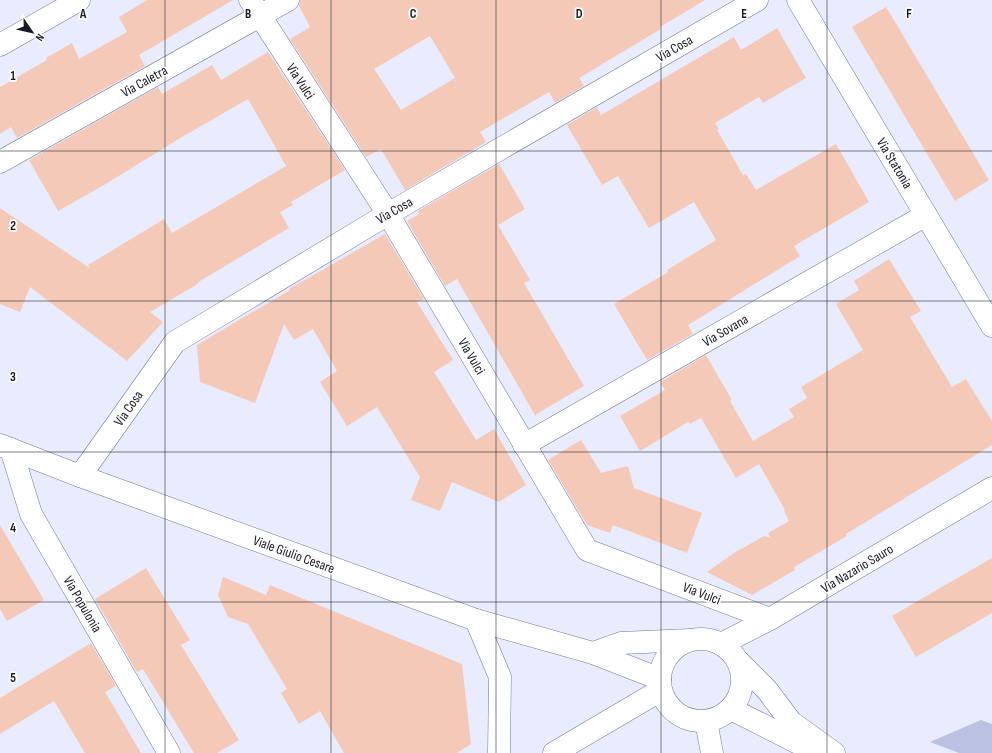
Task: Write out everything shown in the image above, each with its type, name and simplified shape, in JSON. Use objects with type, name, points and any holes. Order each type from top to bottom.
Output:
[{"type":"street","points":[[0,45],[79,0]]},
{"type":"street","name":"Via Caletra","points":[[0,162],[254,8],[288,0]]},
{"type":"street","name":"Via Cosa","points":[[80,476],[175,342],[388,214],[757,0]]},
{"type":"street","name":"Via Statonia","points":[[798,0],[992,326]]},
{"type":"street","name":"Via Vulci","points":[[254,8],[388,214],[587,550],[770,619]]},
{"type":"street","name":"Via Sovana","points":[[524,445],[926,215]]},
{"type":"street","name":"Viale Giulio Cesare","points":[[5,447],[80,476],[476,620],[593,653],[661,684]]},
{"type":"street","name":"Via Populonia","points":[[5,447],[31,514],[169,753]]},
{"type":"street","name":"Via Nazario Sauro","points":[[721,644],[770,619],[992,488]]},
{"type":"street","points":[[476,620],[500,677],[499,753]]},
{"type":"street","points":[[593,653],[621,643],[702,639],[712,640],[721,644],[730,651],[767,690],[791,722],[834,753]]},
{"type":"street","points":[[692,640],[682,644],[669,655],[662,669],[661,684],[664,699],[670,708],[686,719],[696,722],[706,721],[719,717],[730,709],[738,698],[742,686],[742,673],[737,660]]},
{"type":"street","points":[[554,753],[661,684]]},
{"type":"street","points":[[730,709],[819,753]]},
{"type":"street","points":[[706,721],[712,753]]},
{"type":"shaded area","points":[[981,720],[992,724],[992,753],[959,753],[930,742]]},
{"type":"building","points":[[147,0],[233,0],[139,55],[145,66],[17,138],[11,127],[0,134],[0,87],[47,60],[46,58],[72,43],[79,59],[127,32],[119,17]]},
{"type":"building","points":[[300,0],[705,0],[660,27],[661,29],[579,78],[584,86],[555,103],[549,92],[480,132],[486,142],[405,190],[381,149],[366,157],[290,39],[310,27],[299,6]],"holes":[[[430,36],[455,78],[401,110],[374,69]]]},
{"type":"building","points":[[886,7],[989,180],[955,201],[852,27]]},
{"type":"building","points":[[777,28],[806,78],[763,103],[759,97],[715,123],[719,129],[717,130],[743,175],[746,174],[756,190],[836,144],[869,202],[794,246],[800,256],[688,325],[693,334],[647,360],[614,304],[668,272],[667,270],[716,240],[694,202],[649,228],[618,176],[602,185],[567,125],[597,107],[601,115],[734,37],[741,50]]},
{"type":"building","points":[[268,52],[345,170],[291,202],[293,205],[280,212],[289,228],[150,312],[163,322],[127,361],[30,287],[20,312],[0,304],[0,208],[91,269],[88,265],[164,219],[172,233],[286,166],[248,99],[58,211],[29,160],[158,87],[162,94],[212,65],[221,80]]},
{"type":"building","points":[[499,164],[525,209],[498,225],[530,280],[524,283],[584,386],[535,415],[457,279],[445,286],[407,221],[419,214],[418,211]]},
{"type":"building","points":[[385,234],[424,299],[417,302],[453,360],[434,372],[476,440],[494,429],[526,485],[499,502],[452,482],[440,511],[411,500],[420,477],[377,407],[347,426],[320,382],[337,371],[313,329],[294,340],[284,324],[255,403],[200,382],[197,345],[290,290],[289,289]]},
{"type":"building","points":[[889,259],[921,311],[910,317],[952,387],[966,379],[992,421],[992,445],[846,534],[847,536],[794,567],[795,570],[752,595],[707,572],[734,553],[764,536],[771,538],[768,533],[789,521],[784,511],[785,510],[759,464],[736,478],[701,418],[690,424],[688,422],[640,451],[620,416],[665,390],[660,382],[706,355],[732,400],[730,401],[753,441],[794,417],[789,409],[807,398],[801,387],[863,350],[836,304],[859,290],[854,281]]},
{"type":"building","points":[[581,440],[601,473],[628,466],[634,488],[702,513],[687,553],[613,525],[610,533],[587,525],[548,460]]},
{"type":"building","points":[[0,525],[44,600],[7,621],[0,609]]},
{"type":"building","points":[[992,558],[992,613],[916,657],[892,616]]},
{"type":"building","points":[[146,568],[190,640],[181,645],[239,740],[217,753],[194,753],[143,669],[137,672],[95,599]]},
{"type":"building","points":[[223,577],[266,595],[270,585],[462,664],[471,744],[457,753],[344,753],[320,711],[299,724],[281,693],[287,689],[248,624],[228,617],[218,595]]},
{"type":"building","points":[[91,643],[116,686],[105,692],[141,753],[85,753],[54,701],[0,734],[0,698]]}]
